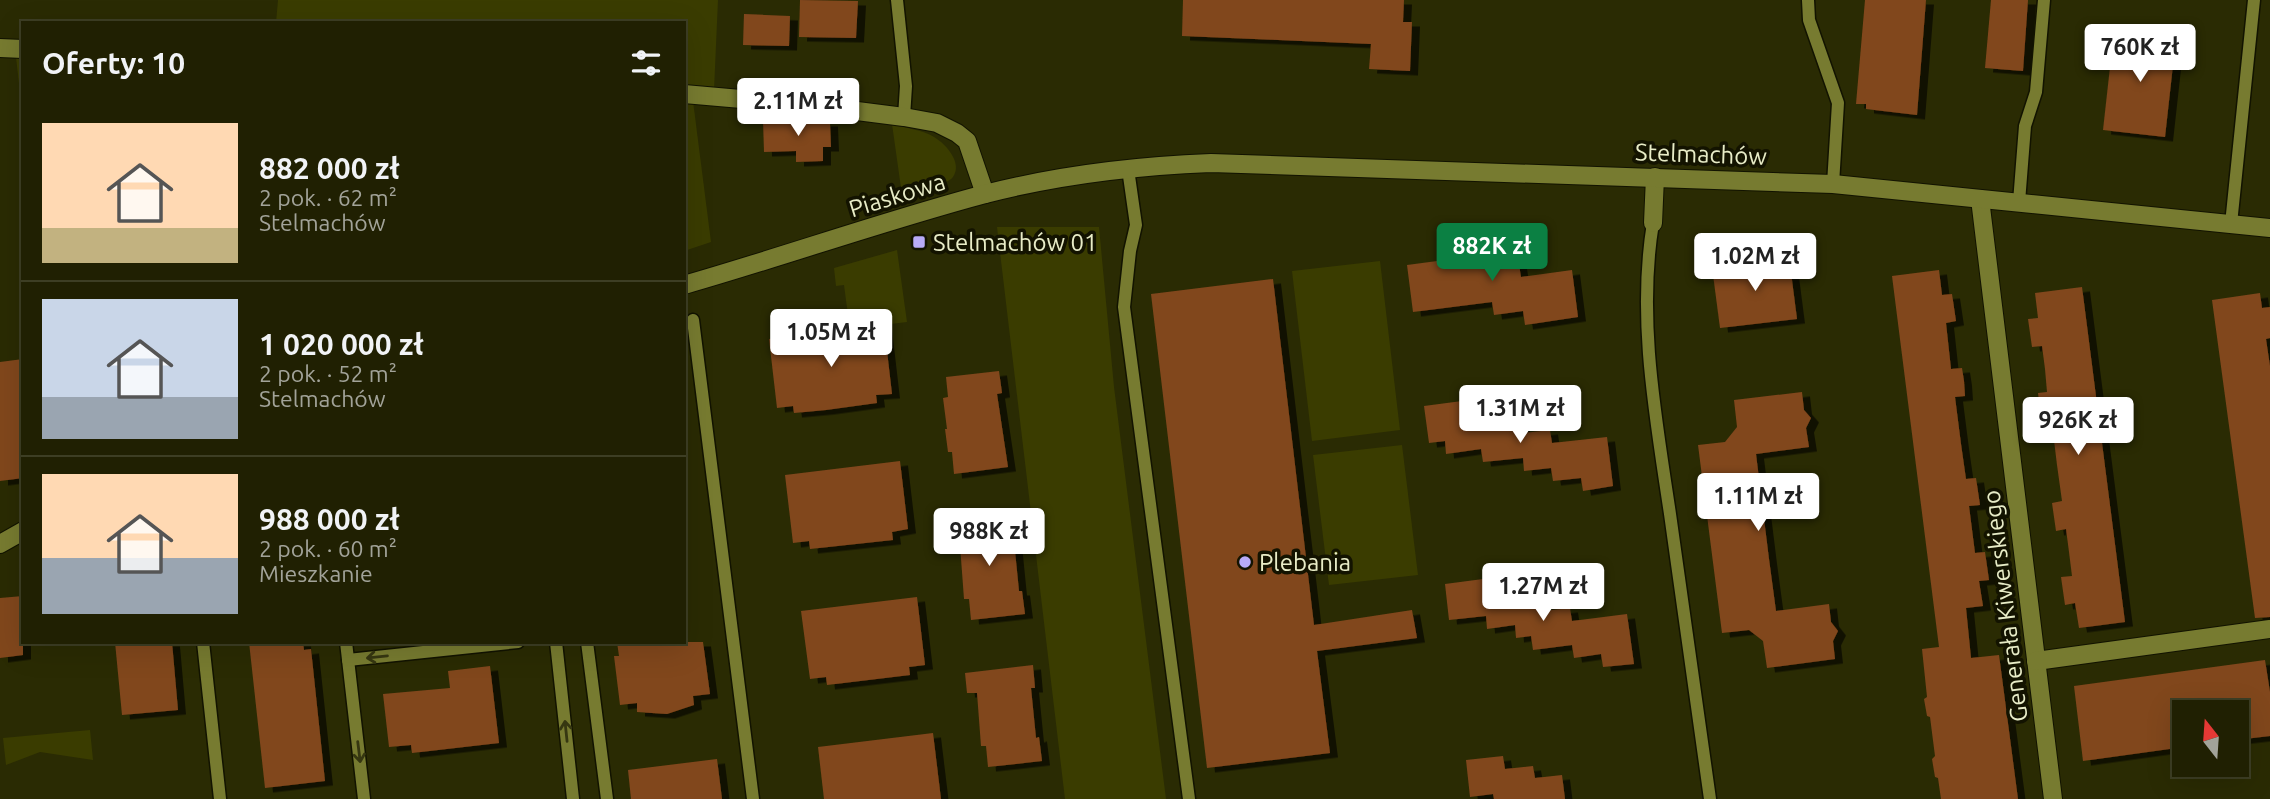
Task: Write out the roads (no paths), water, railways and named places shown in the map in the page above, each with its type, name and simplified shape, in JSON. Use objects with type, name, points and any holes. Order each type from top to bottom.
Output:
[{"type":"street","points":[[0,48],[21,49]]},
{"type":"street","points":[[686,93],[937,123],[967,141],[985,194]]},
{"type":"street","name":"Stelmachów","points":[[1128,169],[1248,163],[1833,184],[2270,228]]},
{"type":"street","name":"Piaskowa","points":[[686,284],[985,194],[1079,175],[1128,169]]},
{"type":"street","points":[[1653,223],[1655,177]]},
{"type":"street","name":"Generała Kiwerskiego","points":[[1980,199],[2053,799]]},
{"type":"street","points":[[0,544],[21,532]]},
{"type":"street","points":[[2036,661],[2270,629]]},
{"type":"lane","points":[[897,0],[906,86],[904,117]]},
{"type":"lane","points":[[1808,0],[1809,20],[1838,103],[1833,184]]},
{"type":"lane","points":[[2019,202],[2025,126],[2036,92],[2044,0]]},
{"type":"lane","points":[[2231,224],[2254,0]]},
{"type":"lane","points":[[1128,169],[1136,225],[1130,251],[1124,307],[1189,799]]},
{"type":"lane","points":[[1653,223],[1647,258],[1652,372],[1710,799]]},
{"type":"lane","points":[[693,320],[753,799]]},
{"type":"lane","points":[[203,644],[220,799]]},
{"type":"lane","points":[[346,644],[364,799]]},
{"type":"lane","points":[[348,660],[499,644]]},
{"type":"lane","points":[[556,644],[573,799]]},
{"type":"lane","points":[[587,644],[607,799]]},
{"type":"place","name":"Stelmachów 01","points":[[919,242]]},
{"type":"place","name":"Plebania","points":[[1245,562]]}]
